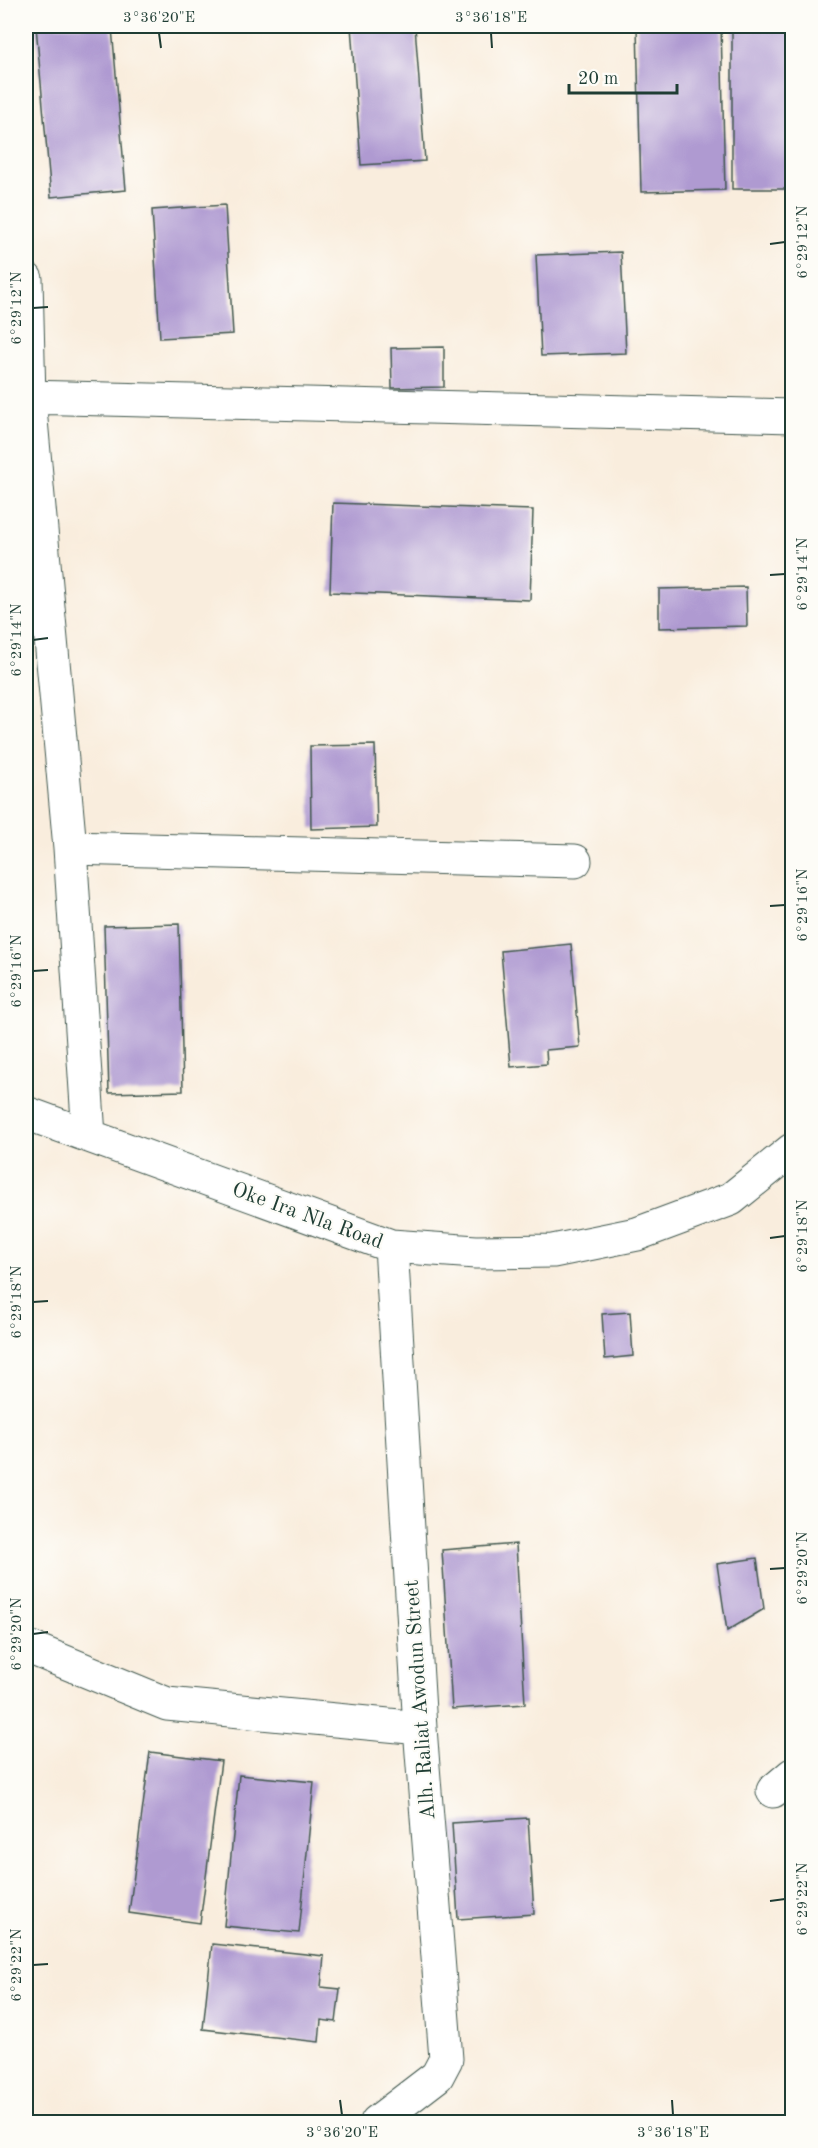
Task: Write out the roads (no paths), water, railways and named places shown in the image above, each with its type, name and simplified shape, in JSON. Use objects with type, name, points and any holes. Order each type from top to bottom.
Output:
[{"type":"street","points":[[26,279],[27,398],[70,848],[88,1136]]},
{"type":"street","points":[[27,398],[792,416]]},
{"type":"street","points":[[70,848],[575,861]]},
{"type":"street","name":"Oke Ira Nla Road","points":[[26,1113],[391,1246],[476,1252],[553,1251],[637,1234],[731,1199],[792,1150]]},
{"type":"street","name":"Alh. Raliat Awodun Street","points":[[377,2122],[437,2076],[446,2059],[420,1728],[391,1246]]},
{"type":"street","points":[[26,1646],[167,1704],[420,1728]]}]
